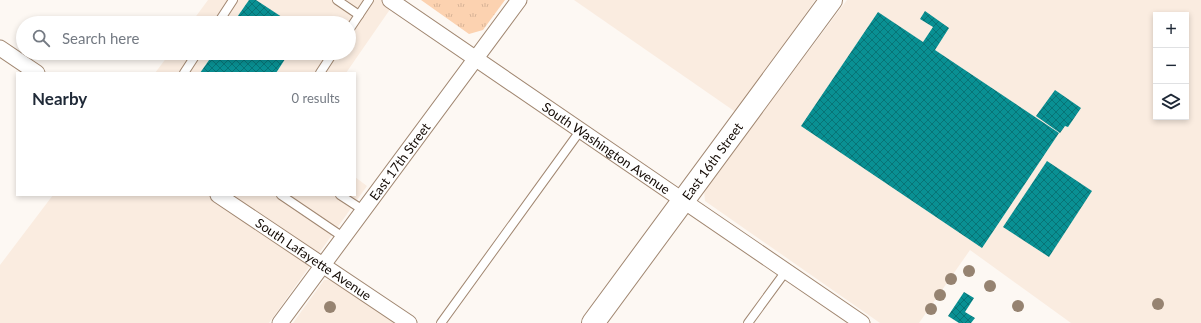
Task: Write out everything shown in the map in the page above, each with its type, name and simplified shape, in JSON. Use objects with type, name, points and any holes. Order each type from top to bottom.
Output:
[{"type":"main road","name":"East 16th Street","points":[[593,323],[831,0]]},
{"type":"street","name":"South Washington Avenue","points":[[390,0],[862,323]]},
{"type":"street","name":"East 17th Street","points":[[280,323],[519,0]]},
{"type":"street","points":[[0,48],[16,59]]},
{"type":"street","points":[[18,60],[36,72]]},
{"type":"street","name":"South Lafayette Avenue","points":[[219,196],[408,323]]},
{"type":"lane","points":[[223,16],[233,0]]},
{"type":"lane","points":[[337,0],[359,15]]},
{"type":"lane","points":[[356,20],[369,0]]},
{"type":"lane","points":[[185,72],[192,60]]},
{"type":"lane","points":[[321,72],[328,60]]},
{"type":"lane","points":[[441,323],[580,131]]},
{"type":"lane","points":[[282,196],[343,237]]},
{"type":"lane","points":[[342,196],[363,210]]},
{"type":"lane","points":[[748,323],[786,271]]},
{"type":"shaded area","points":[[208,0],[386,0],[393,5],[356,59],[356,16],[196,16]]},
{"type":"shaded area","points":[[574,0],[815,0],[737,113]]},
{"type":"shaded area","points":[[847,0],[1201,0],[1201,323],[1071,323],[970,250],[919,323],[880,323],[705,201],[704,190]]},
{"type":"shaded area","points":[[165,60],[355,60],[347,72],[156,72]]},
{"type":"shaded area","points":[[356,178],[367,186],[269,323],[0,323],[0,265],[52,196],[356,196]]},
{"type":"shaded area","points":[[324,280],[335,280],[397,323],[293,323]]},
{"type":"green space","points":[[421,0],[505,0],[483,30],[469,34]]},
{"type":"building","points":[[249,0],[256,0],[280,16],[238,16]]},
{"type":"building","points":[[925,11],[949,28],[935,50],[1059,133],[982,248],[801,126],[878,12],[923,42],[933,27],[920,19]]},
{"type":"building","points":[[209,60],[284,60],[277,72],[201,72]]},
{"type":"building","points":[[1055,90],[1081,108],[1068,127],[1065,126],[1060,133],[1036,116]]},
{"type":"building","points":[[1047,161],[1092,191],[1049,257],[1003,227]]},
{"type":"building","points":[[964,292],[974,298],[965,312],[975,318],[971,323],[959,323],[948,316]]}]
